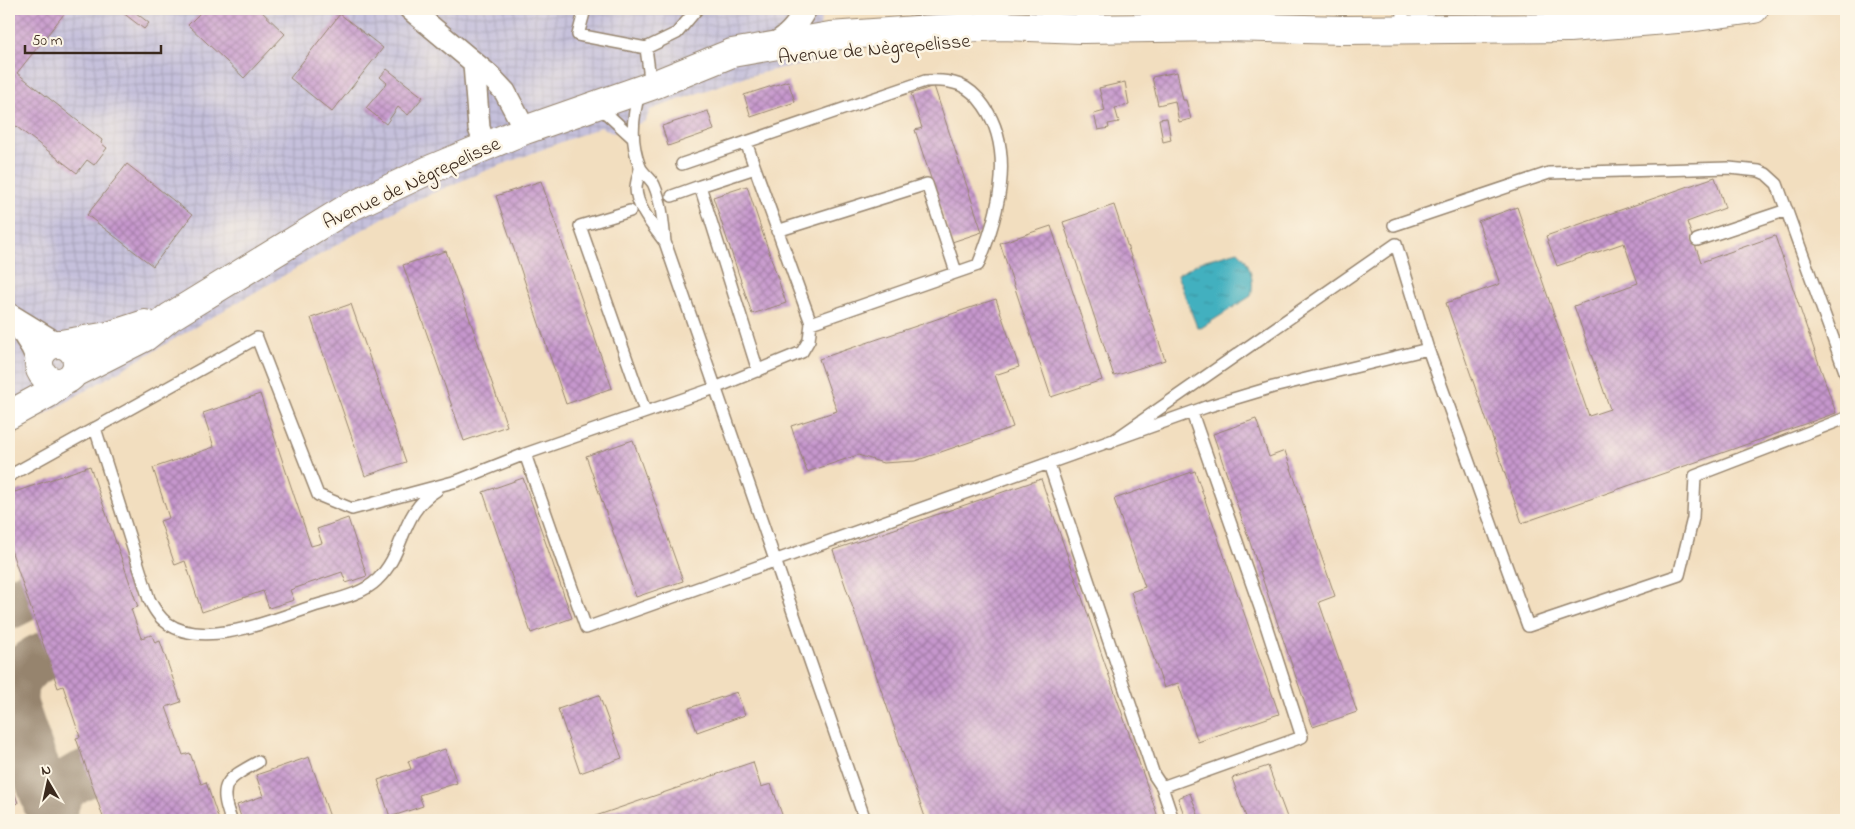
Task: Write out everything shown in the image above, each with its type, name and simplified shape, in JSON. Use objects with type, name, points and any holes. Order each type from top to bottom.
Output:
[{"type":"main road","name":"Avenue de Nègrepelisse","points":[[16,411],[49,393],[54,372],[117,354],[145,337],[170,317],[346,209],[485,145],[653,85],[732,53],[830,36],[1001,26],[1082,29],[1226,27],[1344,30],[1404,19],[1569,28],[1689,18],[1754,9]]},
{"type":"main road","name":"Avenue de Nègrepelisse","points":[[653,85],[772,57],[824,49],[1082,29]]},
{"type":"main road","name":"Avenue de Nègrepelisse","points":[[60,344],[108,336],[170,317]]},
{"type":"main road","points":[[54,372],[77,361],[76,355],[72,350],[60,344]]},
{"type":"street","points":[[410,9],[489,75],[505,92],[525,130]]},
{"type":"street","points":[[769,46],[787,37],[806,9]]},
{"type":"street","points":[[814,9],[816,20],[822,32],[830,36]]},
{"type":"street","points":[[474,64],[479,128],[485,145]]},
{"type":"street","points":[[10,315],[60,344]]},
{"type":"street","points":[[10,315],[54,372]]},
{"type":"lane","points":[[585,9],[578,35],[646,48],[676,33],[697,9]]},
{"type":"lane","points":[[646,48],[653,85],[636,104],[632,137],[640,169],[636,189],[644,213],[665,242]]},
{"type":"lane","points":[[682,164],[925,81],[944,79],[960,84],[975,94],[994,121],[1000,144],[1000,186],[991,234],[978,265],[810,323]]},
{"type":"lane","points":[[594,106],[607,114],[632,137]]},
{"type":"lane","points":[[95,428],[149,599],[167,623],[186,631],[212,633],[246,629],[357,591],[376,582],[391,560],[415,508],[424,498],[457,481],[525,454],[715,388],[802,352],[809,340],[810,323],[746,142]]},
{"type":"lane","points":[[672,196],[755,168]]},
{"type":"lane","points":[[1394,225],[1548,173],[1729,168],[1766,174],[1777,184],[1846,374]]},
{"type":"lane","points":[[640,169],[654,184],[661,207],[665,242],[863,820]]},
{"type":"lane","points":[[777,230],[927,184],[956,272]]},
{"type":"lane","points":[[700,186],[758,370]]},
{"type":"lane","points":[[1697,240],[1787,210]]},
{"type":"lane","points":[[630,211],[580,226],[645,411]]},
{"type":"lane","points":[[1110,443],[1396,244],[1428,349],[1528,626],[1679,575],[1693,518],[1695,476],[1846,418]]},
{"type":"lane","points":[[9,476],[257,338],[318,495],[352,509],[457,481]]},
{"type":"lane","points":[[525,454],[586,628],[1192,413],[1273,387],[1428,349]]},
{"type":"lane","points":[[1162,787],[1302,737],[1263,616],[1192,413]]},
{"type":"lane","points":[[1049,464],[1154,775],[1162,787],[1173,820]]},
{"type":"lane","points":[[231,820],[224,800],[224,790],[227,783],[241,771],[258,762]]},
{"type":"shaded area","points":[[9,9],[822,9],[816,64],[781,68],[738,79],[650,110],[646,121],[613,133],[601,127],[480,173],[407,204],[9,435]]},
{"type":"water","points":[[1238,251],[1246,260],[1252,278],[1251,296],[1201,328],[1197,327],[1177,275],[1202,261]]},
{"type":"building","points":[[9,9],[68,9],[17,73],[102,140],[101,143],[107,148],[94,165],[87,160],[77,173],[9,121]]},
{"type":"building","points":[[118,9],[131,9],[149,23],[144,29]]},
{"type":"building","points":[[204,9],[259,9],[285,34],[244,78],[188,25]]},
{"type":"building","points":[[340,14],[383,48],[332,112],[290,78]]},
{"type":"building","points":[[387,69],[423,97],[408,115],[398,107],[386,124],[366,108],[387,83],[380,77]]},
{"type":"building","points":[[1177,72],[1183,100],[1186,100],[1191,119],[1179,122],[1175,101],[1158,105],[1152,77]]},
{"type":"building","points":[[788,81],[795,102],[751,117],[744,95]]},
{"type":"building","points":[[1125,82],[1129,105],[1115,108],[1119,122],[1108,124],[1109,128],[1098,130],[1094,114],[1105,111],[1099,88]]},
{"type":"building","points":[[934,86],[982,232],[952,242],[915,130],[922,128],[911,94]]},
{"type":"building","points":[[708,111],[714,130],[668,146],[662,126]]},
{"type":"building","points":[[1167,118],[1171,140],[1163,142],[1159,119]]},
{"type":"building","points":[[127,164],[192,215],[153,266],[87,215]]},
{"type":"building","points":[[1715,177],[1725,208],[1687,222],[1701,262],[1775,236],[1836,413],[1522,523],[1446,303],[1500,284],[1478,221],[1517,207],[1589,416],[1610,409],[1574,306],[1638,283],[1624,243],[1557,266],[1546,236]]},
{"type":"building","points":[[541,181],[612,388],[566,404],[496,196]]},
{"type":"building","points":[[747,186],[786,303],[752,314],[713,197]]},
{"type":"building","points":[[1114,205],[1165,360],[1114,376],[1063,222]]},
{"type":"building","points":[[1051,226],[1102,380],[1051,397],[1000,243]]},
{"type":"building","points":[[446,251],[507,426],[464,441],[403,265]]},
{"type":"building","points":[[996,299],[1019,367],[995,375],[1013,427],[915,461],[883,463],[858,455],[807,472],[791,426],[837,411],[819,359]]},
{"type":"building","points":[[351,304],[406,462],[365,476],[311,318]]},
{"type":"building","points":[[260,394],[311,546],[322,543],[317,529],[348,518],[367,576],[346,583],[342,572],[290,590],[294,600],[269,608],[263,591],[202,612],[185,561],[175,565],[160,521],[169,518],[153,468],[214,447],[203,413]]},
{"type":"building","points":[[1256,419],[1269,457],[1285,451],[1335,596],[1319,602],[1357,712],[1313,727],[1213,434]]},
{"type":"building","points":[[633,440],[683,581],[636,597],[586,456]]},
{"type":"building","points":[[90,466],[138,607],[131,609],[141,638],[152,635],[155,643],[160,641],[181,702],[166,707],[183,755],[190,753],[201,784],[206,782],[219,820],[104,820],[76,738],[80,737],[63,686],[58,688],[9,544],[9,494]]},
{"type":"building","points":[[1195,471],[1279,714],[1198,742],[1178,683],[1164,688],[1131,592],[1145,587],[1114,499]]},
{"type":"building","points":[[523,478],[572,618],[531,633],[483,492]]},
{"type":"building","points":[[1041,479],[1159,820],[926,820],[833,550]]},
{"type":"building","points":[[737,692],[745,715],[697,732],[689,708]]},
{"type":"building","points":[[599,695],[622,758],[580,773],[558,709]]},
{"type":"building","points":[[445,749],[457,783],[419,795],[423,806],[390,817],[378,780],[411,769],[408,761]]},
{"type":"building","points":[[309,757],[331,820],[242,820],[237,805],[263,796],[256,775]]},
{"type":"building","points":[[753,762],[761,787],[771,784],[784,820],[584,820]]},
{"type":"building","points":[[1268,766],[1288,820],[1247,820],[1232,778]]},
{"type":"building","points":[[9,776],[18,803],[9,806]]},
{"type":"building","points":[[1190,793],[1200,820],[1186,820],[1178,798]]},
{"type":"taxiway","points":[[9,605],[27,596]]},
{"type":"taxiway","points":[[14,707],[13,698],[16,681],[31,663],[47,655]]},
{"type":"taxiway","points":[[9,692],[53,820]]},
{"type":"taxiway","points":[[54,820],[55,803],[62,790],[73,780],[88,773]]}]
